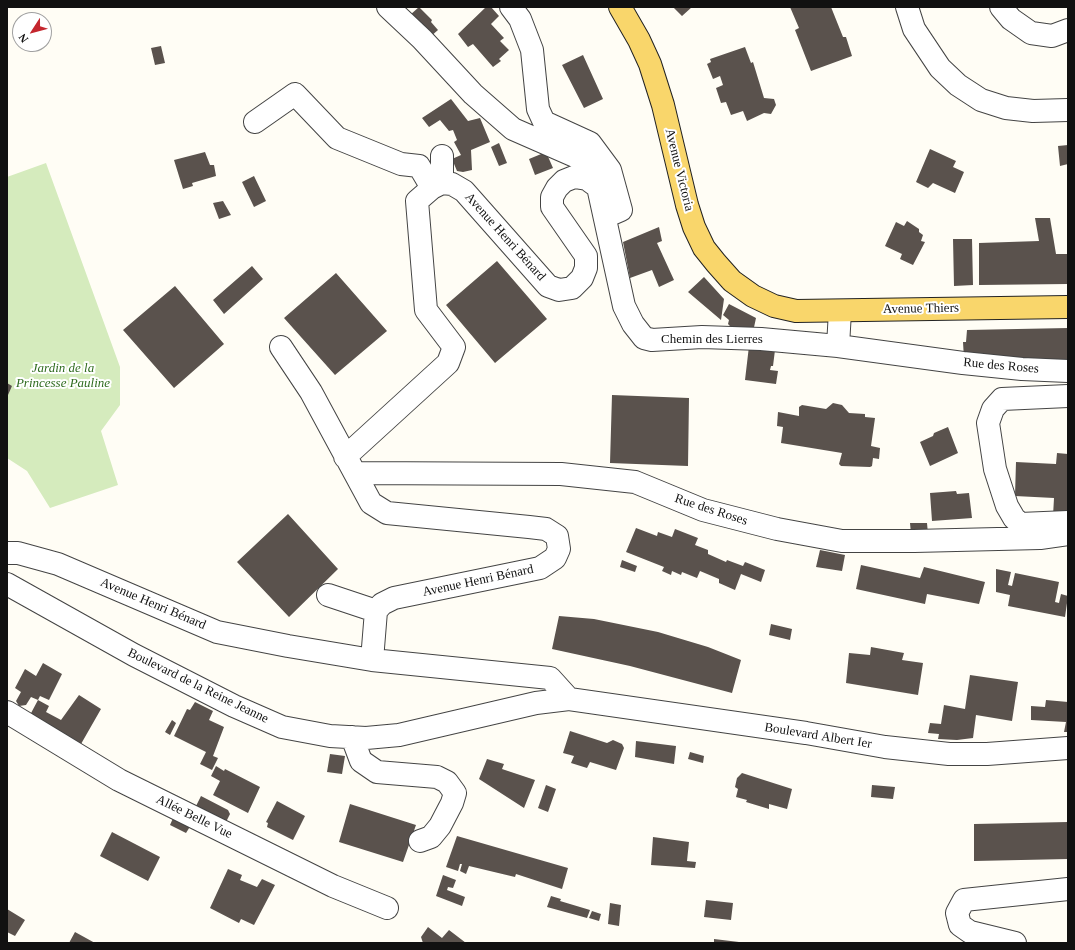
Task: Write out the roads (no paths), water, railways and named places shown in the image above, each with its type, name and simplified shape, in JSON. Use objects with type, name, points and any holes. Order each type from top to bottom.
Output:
[{"type":"main road","name":"Avenue Victoria","points":[[620,7],[639,40],[650,64],[663,105],[687,204],[694,227],[704,248],[732,281],[753,296],[774,306]]},
{"type":"main road","name":"Avenue Thiers","points":[[774,306],[796,311],[1068,307]]},
{"type":"street","points":[[388,7],[422,39],[473,94],[513,129],[577,157],[586,164],[598,187],[605,217],[621,210],[610,170],[590,142],[544,122],[538,109],[532,50],[520,19],[511,7]]},
{"type":"street","points":[[907,7],[914,29],[940,68],[982,100],[1006,108],[1033,111],[1068,110]]},
{"type":"street","points":[[1001,7],[1011,19],[1031,33],[1052,36],[1068,30]]},
{"type":"street","points":[[255,122],[295,94],[337,138],[401,164],[419,166],[437,185]]},
{"type":"street","points":[[350,465],[448,363],[454,347],[426,310],[417,201],[437,185],[442,156]]},
{"type":"street","name":"Avenue Henri Bénard","points":[[437,185],[452,184],[464,191],[548,286],[559,290],[572,288],[582,278],[586,268],[586,256],[552,207],[552,197],[557,188],[564,181],[574,176],[587,179],[598,187]]},
{"type":"street","name":"Chemin des Lierres","points":[[605,217],[624,306],[633,324],[644,338],[652,340],[702,337],[761,338],[838,346]]},
{"type":"street","points":[[838,346],[840,311]]},
{"type":"street","name":"Rue des Roses","points":[[838,346],[963,363],[1022,369],[1068,371]]},
{"type":"street","name":"Avenue Henri Bénard","points":[[281,347],[311,392],[372,503],[387,513],[546,529],[557,536],[559,549],[555,558],[540,568],[394,598],[382,604],[376,611]]},
{"type":"street","points":[[1068,396],[1002,398],[993,409],[988,423],[995,469],[1007,506],[1014,518],[1020,524],[1068,522]]},
{"type":"street","name":"Rue des Roses","points":[[350,465],[560,474],[636,482],[704,510],[777,529],[842,541],[1040,538],[1068,534]]},
{"type":"street","name":"Avenue Henri Bénard","points":[[7,553],[18,553],[58,564],[217,632],[372,660],[550,678],[569,699]]},
{"type":"street","name":"Boulevard de la Reine Jeanne","points":[[7,584],[134,655],[234,706],[282,727],[330,736],[352,738],[399,735],[536,703],[569,699]]},
{"type":"street","points":[[328,595],[376,611],[372,660]]},
{"type":"street","name":"Boulevard Albert Ier","points":[[569,699],[806,733],[885,747],[948,754],[987,754],[1068,748]]},
{"type":"street","name":"Allée Belle Vue","points":[[7,712],[119,780],[333,886],[387,908]]},
{"type":"street","points":[[352,738],[361,761],[377,772],[437,777],[447,782],[455,793],[452,804],[440,826],[431,837],[420,841]]},
{"type":"street","points":[[1015,943],[970,932],[960,925],[957,913],[964,900],[1068,889]]},
{"type":"park label","name":"Jardin de la Princesse Pauline","points":[[63,376]]}]
